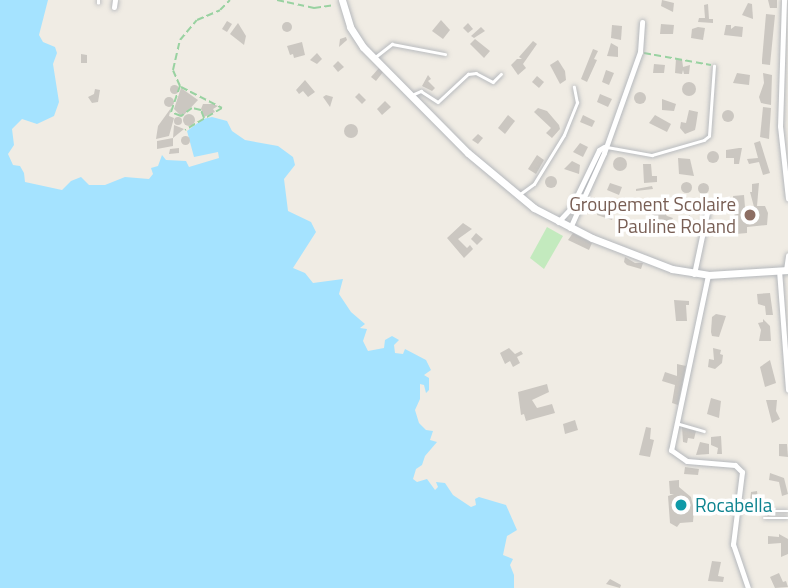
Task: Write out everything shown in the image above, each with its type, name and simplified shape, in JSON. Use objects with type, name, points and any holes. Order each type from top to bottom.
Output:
[{"type":"main road","points":[[342,2],[353,34],[373,58],[447,133],[518,196],[558,222],[644,261],[694,274],[784,270]]},
{"type":"street","points":[[784,0],[788,199]]},
{"type":"street","points":[[570,228],[604,153],[640,52],[642,22]]},
{"type":"street","points":[[558,222],[571,208],[599,150],[604,147]]},
{"type":"street","points":[[694,274],[707,213]]},
{"type":"street","points":[[788,256],[784,270],[788,390]]},
{"type":"street","points":[[708,275],[671,450],[690,462],[735,465],[742,472],[733,544],[748,588]]},
{"type":"lane","points":[[373,58],[391,44],[444,54]]},
{"type":"lane","points":[[604,147],[652,155],[704,140],[709,136],[714,66]]},
{"type":"lane","points":[[412,95],[421,91],[438,102],[468,74],[476,73],[493,82],[501,75]]},
{"type":"lane","points":[[518,196],[534,184],[564,135],[578,103],[574,87]]},
{"type":"lane","points":[[676,424],[705,430]]},
{"type":"lane","points":[[767,511],[788,512]]},
{"type":"lane","points":[[764,517],[788,518]]},
{"type":"path","points":[[185,130],[222,108],[180,86],[173,70],[180,40],[197,20],[220,10],[230,0]]},
{"type":"path","points":[[277,0],[314,8],[342,2]]},
{"type":"path","points":[[640,52],[702,61],[714,66]]},
{"type":"path","points":[[180,86],[171,113],[181,116],[192,108],[201,110],[204,118]]},
{"type":"green space","points":[[547,227],[563,236],[544,269],[530,258]]},
{"type":"water","points":[[0,0],[48,0],[39,35],[43,42],[55,47],[57,53],[53,64],[59,102],[54,116],[37,124],[22,119],[12,129],[14,145],[8,154],[13,165],[20,166],[25,182],[62,190],[71,181],[81,177],[89,185],[105,185],[125,177],[149,179],[153,174],[151,168],[158,166],[162,155],[166,160],[186,161],[189,167],[219,158],[218,152],[194,157],[187,131],[203,119],[212,117],[227,121],[232,131],[245,140],[278,146],[293,157],[295,165],[284,179],[288,211],[311,222],[316,232],[293,268],[305,273],[313,283],[343,279],[339,294],[351,312],[365,324],[360,328],[367,329],[363,341],[368,351],[384,348],[385,340],[392,336],[399,340],[394,345],[395,353],[403,354],[405,349],[426,360],[431,370],[424,375],[429,378],[429,390],[426,393],[424,385],[420,384],[420,399],[415,410],[419,423],[426,430],[433,431],[430,440],[437,442],[425,456],[422,465],[416,469],[413,479],[417,482],[427,479],[435,490],[438,487],[436,482],[445,483],[453,495],[471,507],[476,505],[475,499],[479,497],[506,505],[517,530],[507,536],[503,555],[513,559],[510,565],[514,575],[514,588],[0,588]]},
{"type":"building","points":[[662,0],[674,3],[673,12],[661,6]]},
{"type":"building","points":[[768,0],[777,0],[777,8],[770,8]]},
{"type":"building","points":[[748,3],[752,4],[753,19],[742,15]]},
{"type":"building","points":[[708,4],[709,19],[713,19],[713,23],[698,22],[699,18],[705,18],[704,5]]},
{"type":"building","points":[[766,14],[775,15],[770,65],[762,64]]},
{"type":"building","points":[[441,20],[450,30],[443,39],[432,31]]},
{"type":"building","points":[[227,21],[232,24],[227,32],[222,29]]},
{"type":"building","points":[[287,22],[292,27],[287,32],[282,27]]},
{"type":"building","points":[[238,23],[246,36],[244,45],[230,34]]},
{"type":"building","points":[[468,23],[473,29],[468,33],[463,28]]},
{"type":"building","points":[[661,24],[674,25],[673,34],[660,34]]},
{"type":"building","points":[[612,25],[622,26],[621,40],[611,38]]},
{"type":"building","points":[[726,25],[731,25],[731,29],[735,26],[743,27],[742,37],[724,35]]},
{"type":"building","points":[[481,27],[485,31],[474,38],[471,36]]},
{"type":"building","points":[[705,28],[703,40],[691,38],[692,29]]},
{"type":"building","points":[[346,37],[347,40],[339,47],[340,39]]},
{"type":"building","points":[[475,39],[490,51],[484,58],[470,44]]},
{"type":"building","points":[[533,41],[537,44],[523,64],[526,68],[518,75],[511,65],[517,59],[522,59],[519,57]]},
{"type":"building","points":[[302,42],[305,55],[294,58],[287,46]]},
{"type":"building","points":[[611,43],[618,47],[618,57],[607,56]]},
{"type":"building","points":[[593,49],[598,51],[594,59],[597,60],[587,82],[581,79]]},
{"type":"building","points":[[317,53],[322,59],[317,64],[310,60]]},
{"type":"building","points":[[81,54],[87,55],[87,63],[81,63]]},
{"type":"building","points":[[676,59],[682,59],[683,67],[690,65],[689,74],[684,74],[683,70],[682,74],[675,73]]},
{"type":"building","points":[[558,60],[565,71],[566,80],[560,84],[550,65]]},
{"type":"building","points":[[338,61],[344,67],[338,72],[333,66]]},
{"type":"building","points":[[654,64],[665,65],[664,73],[653,73]]},
{"type":"building","points":[[379,68],[383,72],[376,81],[371,77]]},
{"type":"building","points":[[606,70],[614,73],[609,85],[602,82]]},
{"type":"building","points":[[737,73],[750,75],[749,85],[733,83]]},
{"type":"building","points":[[763,73],[772,75],[771,105],[761,103],[759,97],[764,83]]},
{"type":"building","points":[[428,75],[431,79],[428,81],[435,88],[432,91],[422,86]]},
{"type":"building","points":[[537,76],[544,82],[539,88],[532,82]]},
{"type":"building","points":[[305,80],[315,92],[308,97],[303,91],[299,94],[296,90]]},
{"type":"building","points":[[689,82],[694,84],[694,94],[689,96],[684,94],[682,89],[684,84]]},
{"type":"building","points":[[174,85],[178,89],[174,93],[170,89]]},
{"type":"building","points":[[181,88],[198,100],[182,117],[174,109]]},
{"type":"building","points":[[95,89],[100,90],[98,102],[92,103],[88,97],[94,94]]},
{"type":"building","points":[[640,92],[646,98],[640,104],[634,98]]},
{"type":"building","points":[[359,93],[366,100],[362,104],[355,97]]},
{"type":"building","points":[[600,94],[612,99],[608,107],[597,102]]},
{"type":"building","points":[[169,97],[173,98],[173,106],[169,107],[165,106],[164,102],[165,98]]},
{"type":"building","points":[[323,97],[333,97],[330,107]]},
{"type":"building","points":[[662,99],[676,104],[674,111],[662,110]]},
{"type":"building","points":[[385,101],[391,107],[382,115],[377,109]]},
{"type":"building","points":[[203,104],[218,106],[213,109],[215,112],[204,117],[201,109]]},
{"type":"building","points":[[763,107],[771,108],[769,139],[760,137]]},
{"type":"building","points":[[171,108],[169,116],[174,118],[169,136],[156,139],[158,126]]},
{"type":"building","points":[[538,108],[547,111],[559,125],[560,129],[552,138],[546,133],[551,128],[534,112]]},
{"type":"building","points":[[689,110],[698,112],[696,125],[695,130],[685,134],[680,128],[681,122],[686,123]]},
{"type":"building","points":[[728,110],[734,116],[728,122],[722,116]]},
{"type":"building","points":[[189,114],[195,120],[189,126],[183,120]]},
{"type":"building","points":[[508,115],[515,121],[505,134],[498,128]]},
{"type":"building","points":[[583,115],[595,121],[592,127],[580,122]]},
{"type":"building","points":[[655,115],[671,124],[667,132],[649,123]]},
{"type":"building","points":[[178,117],[182,121],[178,125],[174,121]]},
{"type":"building","points":[[348,124],[354,124],[358,131],[354,138],[348,138],[344,134],[344,128]]},
{"type":"building","points":[[174,125],[184,129],[173,138]]},
{"type":"building","points":[[478,134],[483,138],[478,144],[472,140]]},
{"type":"building","points":[[185,136],[189,140],[185,144],[181,140]]},
{"type":"building","points":[[173,138],[173,146],[157,149],[157,141]]},
{"type":"building","points":[[760,141],[770,173],[763,175],[759,162],[749,164],[747,159],[758,158],[754,143]]},
{"type":"building","points":[[580,143],[588,147],[583,157],[573,152]]},
{"type":"building","points":[[179,148],[179,153],[169,154],[170,149]]},
{"type":"building","points":[[742,148],[739,164],[734,164],[734,158],[726,158],[726,150]]},
{"type":"building","points":[[708,152],[718,152],[718,162],[708,162]]},
{"type":"building","points":[[537,155],[544,160],[536,174],[528,169]]},
{"type":"building","points":[[620,157],[625,159],[625,169],[620,171],[615,169],[613,164],[615,159]]},
{"type":"building","points":[[678,158],[690,159],[694,176],[679,174]]},
{"type":"building","points":[[572,161],[580,165],[579,174],[564,169]]},
{"type":"building","points":[[643,164],[651,164],[652,176],[657,176],[657,182],[644,183]]},
{"type":"building","points":[[551,176],[557,182],[551,188],[545,182]]},
{"type":"building","points":[[686,182],[690,183],[690,191],[686,192],[682,191],[681,187],[682,183]]},
{"type":"building","points":[[703,182],[709,188],[703,194],[697,188]]},
{"type":"building","points":[[610,183],[622,187],[619,195],[607,190]]},
{"type":"building","name":"Groupement Scolaire Pauline Roland","points":[[759,183],[757,206],[765,206],[768,213],[767,225],[747,227],[747,233],[736,234],[733,196],[744,195],[745,207],[754,207],[750,192],[752,184]]},
{"type":"building","points":[[652,186],[653,189],[636,191],[636,189]]},
{"type":"building","points":[[656,203],[667,216],[673,218],[668,226],[650,213]]},
{"type":"building","points":[[600,204],[608,207],[606,211],[610,213],[612,209],[615,210],[612,220],[597,215]]},
{"type":"building","points":[[689,215],[698,223],[694,236],[679,232],[683,218],[688,220]]},
{"type":"building","points":[[463,223],[472,229],[458,239],[467,248],[470,245],[473,249],[464,258],[447,238]]},
{"type":"building","points":[[476,233],[483,239],[477,245],[471,239]]},
{"type":"building","points":[[573,233],[592,243],[589,250],[568,240]]},
{"type":"building","points":[[625,257],[635,263],[643,263],[641,269],[627,265],[624,262]]},
{"type":"building","points":[[770,293],[773,315],[766,315],[765,306],[758,304],[757,294]]},
{"type":"building","points":[[674,300],[689,301],[689,305],[686,305],[687,321],[676,321]]},
{"type":"building","points":[[716,314],[726,316],[719,337],[712,336],[711,332],[712,317]]},
{"type":"building","points":[[763,319],[770,326],[771,341],[759,341],[761,330],[758,323],[763,322]]},
{"type":"building","points":[[509,348],[515,354],[521,351],[523,354],[517,357],[520,363],[513,367],[510,361],[505,364],[500,353]]},
{"type":"building","points":[[713,348],[721,350],[720,354],[723,355],[722,363],[715,369],[708,367],[709,359],[714,360]]},
{"type":"building","points":[[770,360],[776,383],[765,387],[760,367]]},
{"type":"building","points":[[677,364],[686,366],[678,405],[672,403],[675,385],[662,381],[665,372],[677,376]]},
{"type":"building","points":[[547,384],[549,392],[532,400],[537,408],[552,404],[555,413],[526,421],[524,414],[521,415],[518,392]]},
{"type":"building","points":[[711,398],[721,401],[719,418],[707,414]]},
{"type":"building","points":[[766,400],[777,400],[776,411],[780,419],[772,423]]},
{"type":"building","points":[[575,420],[578,430],[565,434],[563,424]]},
{"type":"building","points":[[646,427],[651,428],[650,439],[654,440],[650,457],[639,455]]},
{"type":"building","points":[[682,427],[696,431],[694,439],[688,438],[687,443],[683,442]]},
{"type":"building","points":[[721,436],[722,454],[717,454],[718,448],[711,445],[711,437]]},
{"type":"building","points":[[700,442],[709,444],[709,454],[696,455]]},
{"type":"building","points":[[779,444],[787,444],[788,457],[779,456]]},
{"type":"building","points":[[685,467],[699,469],[698,475],[684,474]]},
{"type":"building","points":[[770,473],[784,478],[788,494],[782,496],[779,482],[769,480]]},
{"type":"building","name":"Rocabella","points":[[679,480],[679,487],[691,497],[694,510],[693,522],[680,523],[677,527],[670,523],[668,496],[674,494],[670,494],[669,481]]},
{"type":"building","points":[[757,491],[759,509],[749,510],[751,492]]},
{"type":"building","points":[[779,534],[788,539],[788,554],[781,557],[781,543],[768,544],[768,536],[779,537]]},
{"type":"building","points":[[712,561],[721,562],[718,576],[724,577],[723,582],[708,581]]},
{"type":"building","points":[[779,573],[788,587],[775,588],[770,577]]},
{"type":"building","points":[[610,579],[621,585],[620,588],[606,584]]},
{"type":"place","name":"Groupement Scolaire Pauline Roland","points":[[750,215]]},
{"type":"place","name":"Rocabella","points":[[681,505]]}]
